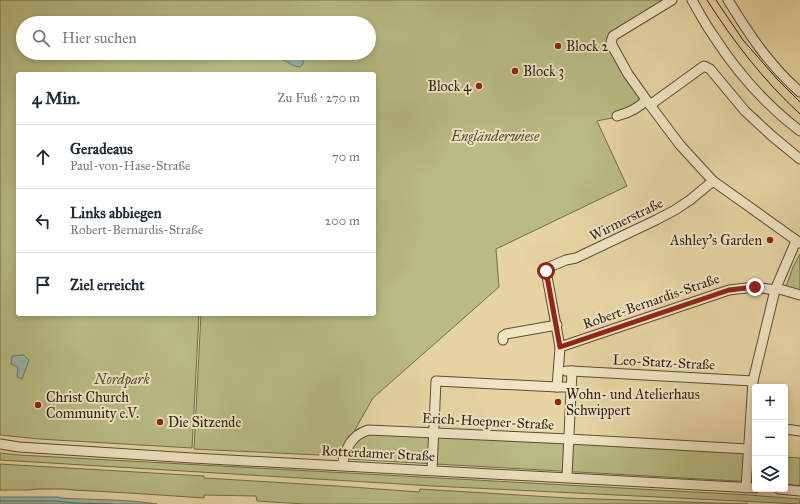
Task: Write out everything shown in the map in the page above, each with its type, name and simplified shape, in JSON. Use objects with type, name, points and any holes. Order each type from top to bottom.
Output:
[{"type":"street","points":[[672,0],[613,36],[611,39],[613,47],[628,74],[680,146],[713,181],[798,242],[775,289],[753,381],[752,420]]},
{"type":"street","points":[[692,0],[713,35],[750,83],[768,103],[800,131]]},
{"type":"street","points":[[728,0],[744,28],[763,52],[800,92]]},
{"type":"street","points":[[617,116],[630,112],[648,103],[704,66],[710,69],[745,111],[800,159]]},
{"type":"street","name":"Wirmerstraße","points":[[557,325],[546,271],[550,266],[576,258],[656,220],[690,200],[713,181]]},
{"type":"street","name":"Robert-Bernardis-Straße","points":[[560,347],[729,290],[755,287],[775,289],[800,295]]},
{"type":"street","points":[[503,340],[503,336],[506,334],[557,325],[560,347],[557,386]]},
{"type":"street","name":"Leo-Statz-Straße","points":[[558,370],[753,381]]},
{"type":"street","points":[[567,477],[572,371]]},
{"type":"street","points":[[432,470],[436,382],[571,387]]},
{"type":"street","points":[[751,488],[748,449],[752,426]]},
{"type":"street","points":[[788,429],[800,431]]},
{"type":"street","name":"Erich-Hoepner-Straße","points":[[342,465],[353,438],[364,432],[372,430],[748,449]]},
{"type":"street","name":"Rotterdamer Straße","points":[[0,444],[19,447],[192,458],[751,488]]},
{"type":"street","points":[[788,490],[800,491]]},
{"type":"green space","name":"Engländerwiese","points":[[0,0],[669,0],[609,38],[642,100],[612,118],[597,121],[627,186],[496,249],[499,287],[373,398],[340,456],[194,449],[201,316],[376,316],[376,72],[16,72],[16,316],[199,316],[192,448],[39,439],[0,435]]},
{"type":"green space","points":[[800,254],[800,293],[785,289],[793,267]]},
{"type":"green space","points":[[363,433],[743,450],[752,453],[752,482],[347,459],[352,443]]},
{"type":"green space","points":[[0,453],[749,495],[800,499],[800,504],[433,486],[0,460]]},
{"type":"green space","points":[[788,457],[800,458],[800,486],[788,484]]},
{"type":"green space","points":[[0,464],[204,476],[204,478],[419,492],[420,489],[567,498],[748,504],[305,504],[257,501],[256,496],[204,495],[204,498],[65,489],[0,490]]},
{"type":"water","points":[[284,60],[303,60],[303,64],[300,67],[294,66]]},
{"type":"water","points":[[24,355],[29,360],[22,379],[17,377],[18,367],[11,364],[12,356]]},
{"type":"water","points":[[0,497],[59,497],[133,501],[157,504],[0,504]]},
{"type":"tram line","points":[[707,0],[727,30],[750,60],[774,88],[800,114]]},
{"type":"tram line","points":[[716,0],[743,40],[777,79],[800,102]]},
{"type":"place","name":"Block 2","points":[[558,46]]},
{"type":"place","name":"Block 3","points":[[515,71]]},
{"type":"place","name":"Block 4","points":[[479,86]]},
{"type":"place","name":"Ashley's Garden","points":[[770,240]]},
{"type":"place","name":"Wohn- und Atelierhaus Schwippert","points":[[558,402]]},
{"type":"place","name":"Christ Church Community e.V.","points":[[38,405]]},
{"type":"place","name":"Die Sitzende","points":[[160,422]]},
{"type":"route","points":[[546,271],[560,347],[729,290],[755,287]]},
{"type":"park label","name":"Nordpark","points":[[122,379]]}]
